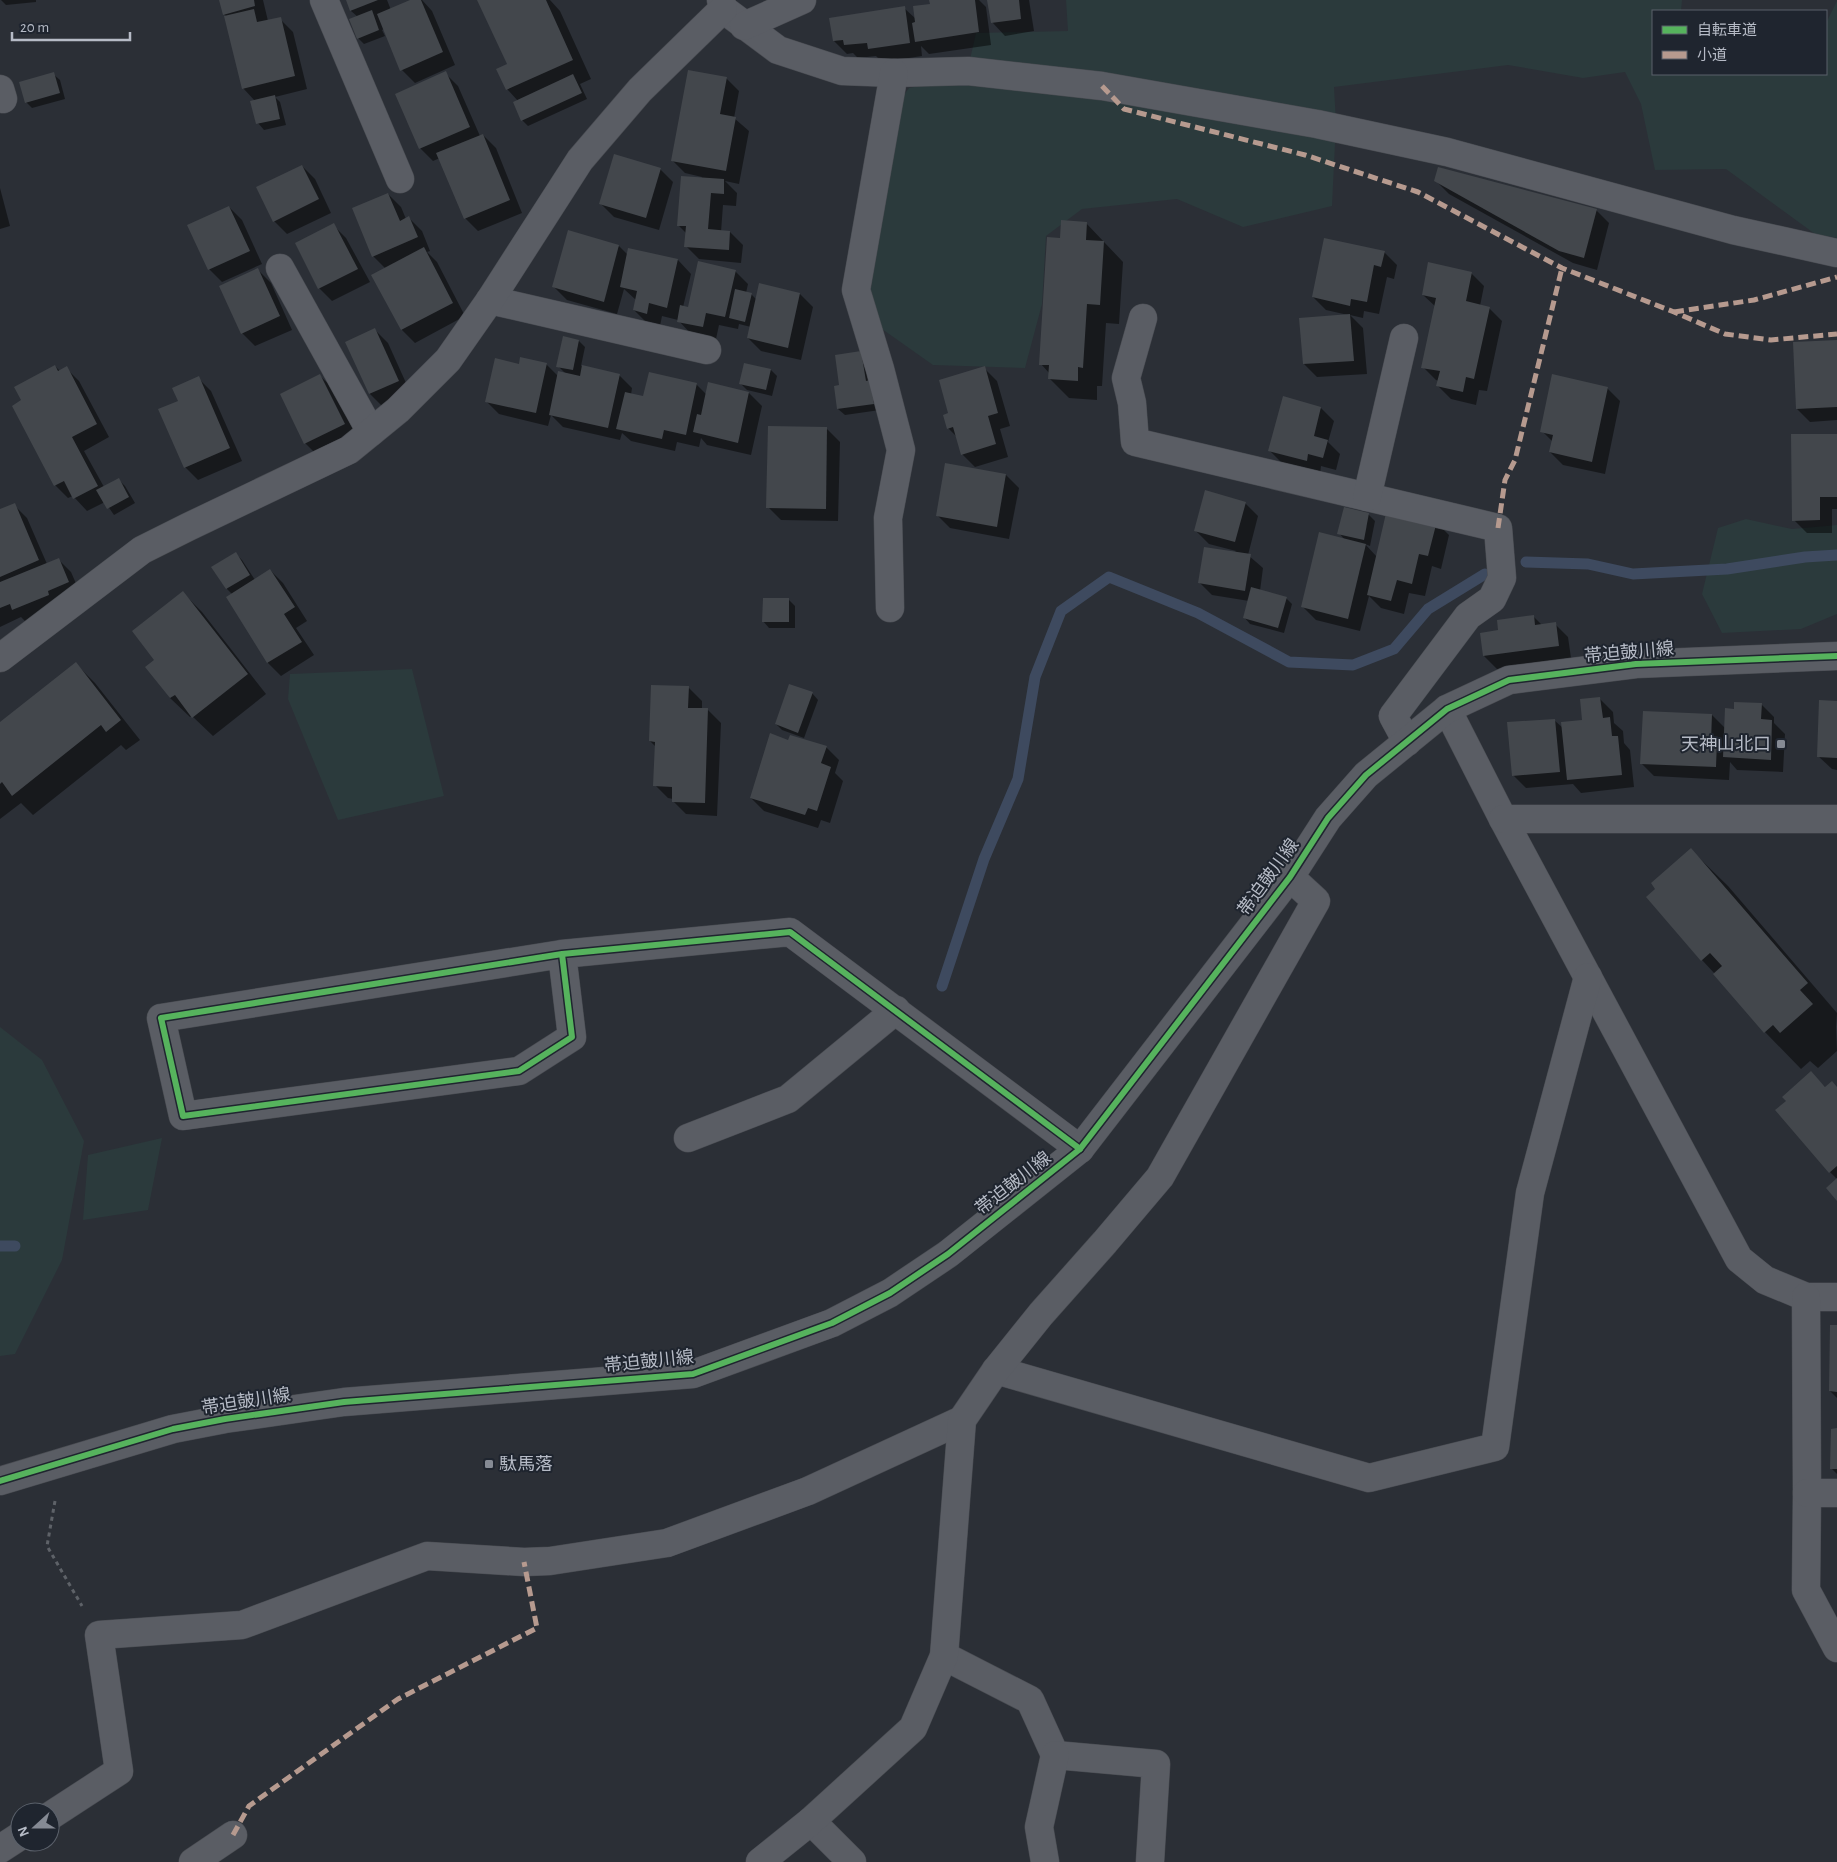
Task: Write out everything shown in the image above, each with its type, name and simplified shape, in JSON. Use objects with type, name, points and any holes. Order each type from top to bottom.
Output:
[{"type":"street","points":[[324,0],[400,179]]},
{"type":"street","points":[[0,658],[142,550],[349,450],[398,410],[448,360],[490,300],[580,160],[640,90],[729,12],[802,0]]},
{"type":"street","points":[[729,12],[778,50],[842,71],[894,73],[968,71],[1102,86],[1317,124],[1447,152],[1733,230],[1837,253]]},
{"type":"street","points":[[890,608],[888,518],[901,450],[880,369],[856,290],[894,73]]},
{"type":"street","points":[[280,268],[371,432]]},
{"type":"street","points":[[490,300],[706,350]]},
{"type":"street","points":[[1143,318],[1126,378],[1132,403],[1135,442],[1498,528],[1502,578],[1492,599],[1468,616],[1393,716],[1407,742]]},
{"type":"street","points":[[1366,496],[1404,338]]},
{"type":"street","name":"帯迫皷川線","points":[[0,1481],[173,1428],[225,1419],[344,1402],[694,1374],[832,1324],[890,1294],[948,1254],[1080,1149],[1290,876],[1328,818],[1366,776],[1447,709],[1509,680],[1636,664],[1837,656]]},
{"type":"street","points":[[1447,709],[1503,819],[1739,1259],[1766,1280],[1806,1297],[1837,1297]]},
{"type":"street","points":[[1503,819],[1837,819]]},
{"type":"street","points":[[760,1862],[811,1820],[913,1728],[944,1656],[962,1420],[996,1370],[1041,1314],[1160,1177],[1316,901],[1290,876]]},
{"type":"street","points":[[562,954],[572,1036],[519,1071],[183,1116],[161,1018],[562,954],[790,932],[1080,1149]]},
{"type":"street","points":[[996,1370],[1368,1478],[1495,1447],[1530,1193],[1588,976]]},
{"type":"street","points":[[688,1138],[788,1100],[896,1010]]},
{"type":"street","points":[[1806,1297],[1806,1590],[1837,1648]]},
{"type":"street","points":[[60,1809],[119,1771],[99,1635],[242,1625],[426,1556],[524,1562],[550,1561],[667,1543],[808,1491],[962,1420]]},
{"type":"street","points":[[1807,1493],[1837,1493]]},
{"type":"street","points":[[944,1656],[1030,1700],[1055,1755],[1039,1827],[1046,1862]]},
{"type":"street","points":[[1055,1755],[1156,1764],[1150,1862]]},
{"type":"street","points":[[811,1820],[852,1862]]},
{"type":"street","points":[[193,1862],[233,1835]]},
{"type":"path","points":[[62,1462],[47,1546],[99,1635]]},
{"type":"shaded area","points":[[1066,0],[1682,0],[1681,10],[1652,10],[1652,75],[1827,75],[1827,21],[1837,1],[1837,238],[1815,234],[1726,169],[1655,170],[1641,104],[1625,72],[1583,78],[1508,65],[1334,87],[1336,123],[1332,206],[1243,227],[1177,199],[1082,209],[1046,236],[1042,304],[1025,368],[933,365],[882,329],[870,294],[899,102],[909,88],[966,77],[976,33],[1068,31]]},
{"type":"shaded area","points":[[1746,519],[1792,529],[1837,525],[1837,614],[1801,629],[1722,633],[1702,594],[1718,528]]},
{"type":"shaded area","points":[[412,669],[444,796],[338,820],[288,699],[290,674]]},
{"type":"shaded area","points":[[0,1027],[42,1060],[84,1141],[62,1260],[15,1354],[0,1356]]},
{"type":"shaded area","points":[[162,1138],[148,1210],[83,1220],[88,1155]]},
{"type":"building","points":[[219,0],[254,0],[255,6],[223,15]]},
{"type":"building","points":[[346,0],[378,0],[350,11]]},
{"type":"building","points":[[410,0],[421,0],[443,52],[400,71],[377,14]]},
{"type":"building","points":[[477,0],[546,0],[573,60],[506,90],[496,69],[507,64]]},
{"type":"building","points":[[929,0],[975,0],[979,32],[915,42],[912,23],[915,22],[913,6],[930,4]]},
{"type":"building","points":[[987,0],[1019,0],[1021,19],[991,23]]},
{"type":"building","points":[[905,6],[910,43],[868,49],[867,43],[844,45],[843,40],[833,41],[829,18]]},
{"type":"building","points":[[254,9],[257,22],[281,17],[295,76],[242,89],[224,16]]},
{"type":"building","points":[[372,10],[379,30],[357,39],[349,19]]},
{"type":"building","points":[[688,70],[727,77],[720,114],[736,117],[726,171],[671,161]]},
{"type":"building","points":[[446,71],[470,127],[419,149],[395,94]]},
{"type":"building","points":[[54,72],[60,93],[25,103],[19,82]]},
{"type":"building","points":[[573,74],[582,93],[521,121],[513,102]]},
{"type":"building","points":[[275,95],[280,119],[256,124],[250,101]]},
{"type":"building","points":[[483,134],[510,200],[464,219],[436,153]]},
{"type":"building","points":[[614,154],[661,168],[646,218],[599,204]]},
{"type":"building","points":[[302,165],[319,199],[273,222],[256,187]]},
{"type":"building","points":[[1438,167],[1597,209],[1584,258],[1559,251],[1434,181]]},
{"type":"building","points":[[681,176],[724,179],[724,194],[711,193],[708,229],[730,231],[729,250],[684,247],[686,226],[677,226]]},
{"type":"building","points":[[388,193],[400,221],[409,216],[418,237],[372,257],[352,208]]},
{"type":"building","points":[[229,206],[250,251],[208,270],[187,225]]},
{"type":"building","points":[[1061,220],[1087,222],[1086,240],[1104,241],[1100,305],[1087,304],[1083,368],[1078,367],[1078,381],[1048,379],[1049,365],[1039,365],[1047,237],[1060,238]]},
{"type":"building","points":[[334,223],[358,269],[318,289],[295,243]]},
{"type":"building","points":[[568,230],[619,245],[604,302],[552,287]]},
{"type":"building","points":[[1324,238],[1385,251],[1381,267],[1374,265],[1367,302],[1351,299],[1350,306],[1312,297]]},
{"type":"building","points":[[424,247],[453,303],[401,330],[371,275]]},
{"type":"building","points":[[628,248],[678,259],[667,308],[649,303],[647,314],[633,310],[637,291],[620,287]]},
{"type":"building","points":[[698,261],[736,270],[725,317],[706,313],[703,327],[677,322],[680,305],[688,307]]},
{"type":"building","points":[[1428,262],[1472,272],[1466,301],[1490,307],[1474,379],[1466,377],[1463,392],[1436,386],[1440,371],[1421,368],[1436,298],[1422,295]]},
{"type":"building","points":[[258,268],[280,316],[241,334],[219,286]]},
{"type":"building","points":[[759,283],[800,293],[788,348],[747,338]]},
{"type":"building","points":[[735,289],[752,293],[745,322],[729,318]]},
{"type":"building","points":[[1350,314],[1354,361],[1303,364],[1299,318]]},
{"type":"building","points":[[375,328],[399,381],[369,394],[345,342]]},
{"type":"building","points":[[563,336],[579,340],[573,370],[556,367]]},
{"type":"building","points":[[1837,340],[1837,407],[1796,409],[1793,342]]},
{"type":"building","points":[[861,351],[866,381],[870,380],[874,404],[837,409],[834,386],[839,385],[835,355]]},
{"type":"building","points":[[520,357],[547,363],[536,413],[485,402],[495,358],[519,364]]},
{"type":"building","points":[[744,363],[771,369],[766,390],[739,384]]},
{"type":"building","points":[[55,365],[58,371],[67,366],[97,424],[72,437],[98,486],[73,499],[64,481],[54,486],[12,406],[21,400],[14,387]]},
{"type":"building","points":[[582,365],[620,374],[608,428],[549,415],[558,371],[580,376]]},
{"type":"building","points":[[985,366],[998,413],[988,416],[996,444],[961,455],[953,427],[947,429],[943,415],[948,413],[939,380]]},
{"type":"building","points":[[649,372],[697,383],[686,435],[664,430],[662,439],[616,429],[625,392],[643,396]]},
{"type":"building","points":[[320,374],[345,424],[304,444],[280,394]]},
{"type":"building","points":[[1552,374],[1608,387],[1592,462],[1549,452],[1553,435],[1540,432]]},
{"type":"building","points":[[199,376],[230,448],[184,468],[158,409],[178,401],[172,388]]},
{"type":"building","points":[[708,382],[749,392],[738,443],[693,432],[697,414],[701,415]]},
{"type":"building","points":[[1283,396],[1321,407],[1314,436],[1328,440],[1323,458],[1308,454],[1307,461],[1268,451]]},
{"type":"building","points":[[768,426],[827,427],[826,509],[766,508]]},
{"type":"building","points":[[1791,434],[1837,434],[1837,497],[1820,497],[1820,520],[1792,521]]},
{"type":"building","points":[[945,463],[1006,474],[997,527],[936,516]]},
{"type":"building","points":[[119,478],[129,497],[107,509],[96,490]]},
{"type":"building","points":[[1205,490],[1246,502],[1235,542],[1194,531]]},
{"type":"building","points":[[15,503],[39,560],[0,577],[0,509]]},
{"type":"building","points":[[1344,507],[1369,513],[1364,540],[1337,534]]},
{"type":"building","points":[[1387,509],[1437,521],[1428,556],[1419,554],[1412,584],[1397,580],[1391,601],[1367,595]]},
{"type":"building","points":[[1319,532],[1366,544],[1348,619],[1301,607]]},
{"type":"building","points":[[1204,547],[1251,554],[1245,591],[1198,583]]},
{"type":"building","points":[[236,552],[250,575],[226,589],[211,567]]},
{"type":"building","points":[[59,558],[69,582],[48,591],[49,595],[12,610],[10,604],[0,608],[0,582]]},
{"type":"building","points":[[270,569],[295,607],[284,614],[302,642],[267,663],[226,597]]},
{"type":"building","points":[[1251,587],[1287,597],[1278,628],[1243,618]]},
{"type":"building","points":[[183,591],[248,674],[192,718],[175,695],[170,698],[145,667],[154,660],[132,631]]},
{"type":"building","points":[[763,598],[789,598],[789,622],[762,622]]},
{"type":"building","points":[[1534,615],[1535,625],[1556,622],[1559,646],[1483,656],[1480,633],[1498,630],[1497,620]]},
{"type":"building","points":[[76,662],[121,720],[106,732],[101,725],[12,796],[2,782],[0,784],[0,722]]},
{"type":"building","points":[[789,684],[813,692],[798,733],[775,724]]},
{"type":"building","points":[[651,685],[689,686],[688,708],[708,708],[705,803],[672,802],[672,787],[653,786],[655,742],[649,741]]},
{"type":"building","points":[[1600,697],[1603,718],[1610,717],[1612,736],[1618,736],[1622,775],[1567,780],[1561,722],[1582,720],[1580,699]]},
{"type":"building","points":[[1819,700],[1837,701],[1837,758],[1817,757]]},
{"type":"building","points":[[1734,702],[1762,703],[1761,719],[1772,720],[1771,760],[1723,757],[1725,708],[1734,709]]},
{"type":"building","points":[[1643,711],[1712,714],[1711,741],[1717,741],[1716,767],[1640,764]]},
{"type":"building","points":[[1555,719],[1560,772],[1512,776],[1507,722]]},
{"type":"building","points":[[770,733],[788,740],[790,735],[827,746],[821,763],[831,767],[817,811],[808,808],[805,815],[750,798]]},
{"type":"building","points":[[1691,848],[1808,983],[1800,990],[1813,1004],[1780,1033],[1773,1025],[1764,1033],[1713,974],[1722,966],[1710,953],[1701,961],[1646,897],[1655,889],[1651,883]]},
{"type":"building","points":[[1811,1071],[1825,1087],[1832,1081],[1837,1087],[1837,1166],[1829,1173],[1775,1110],[1786,1101],[1782,1097]]},
{"type":"building","points":[[1837,1178],[1837,1201],[1826,1188]]},
{"type":"building","points":[[1830,1325],[1837,1325],[1837,1392],[1829,1391]]},
{"type":"building","points":[[1837,1428],[1837,1469],[1830,1469],[1831,1429]]},
{"type":"waterway","points":[[1526,562],[1588,564],[1633,574],[1727,569],[1805,557],[1837,555]]},
{"type":"waterway","points":[[942,986],[984,859],[1018,779],[1035,677],[1061,611],[1109,577],[1198,613],[1289,662],[1353,665],[1394,649],[1428,609],[1485,574]]},
{"type":"waterway","points":[[0,1246],[15,1246]]},
{"type":"marked path","points":[[1102,86],[1124,109],[1305,155],[1418,192],[1562,268],[1725,334],[1771,340],[1837,334]]},
{"type":"marked path","points":[[1498,528],[1505,480],[1515,460],[1562,268]]},
{"type":"marked path","points":[[1674,312],[1754,300],[1837,277]]},
{"type":"marked path","points":[[233,1835],[249,1806],[398,1699],[537,1628],[524,1562]]},
{"type":"cycle path","points":[[0,1481],[173,1429],[225,1419],[344,1402],[693,1374],[832,1323],[890,1293],[948,1254],[1080,1149],[1290,877],[1328,818],[1366,775],[1447,709],[1509,680],[1636,664],[1837,656]]},
{"type":"cycle path","points":[[562,954],[572,1037],[519,1071],[183,1116],[161,1018],[562,954],[790,932],[1080,1149]]},
{"type":"place","name":"天神山北口","points":[[1781,744]]},
{"type":"place","name":"駄馬落","points":[[489,1464]]}]
